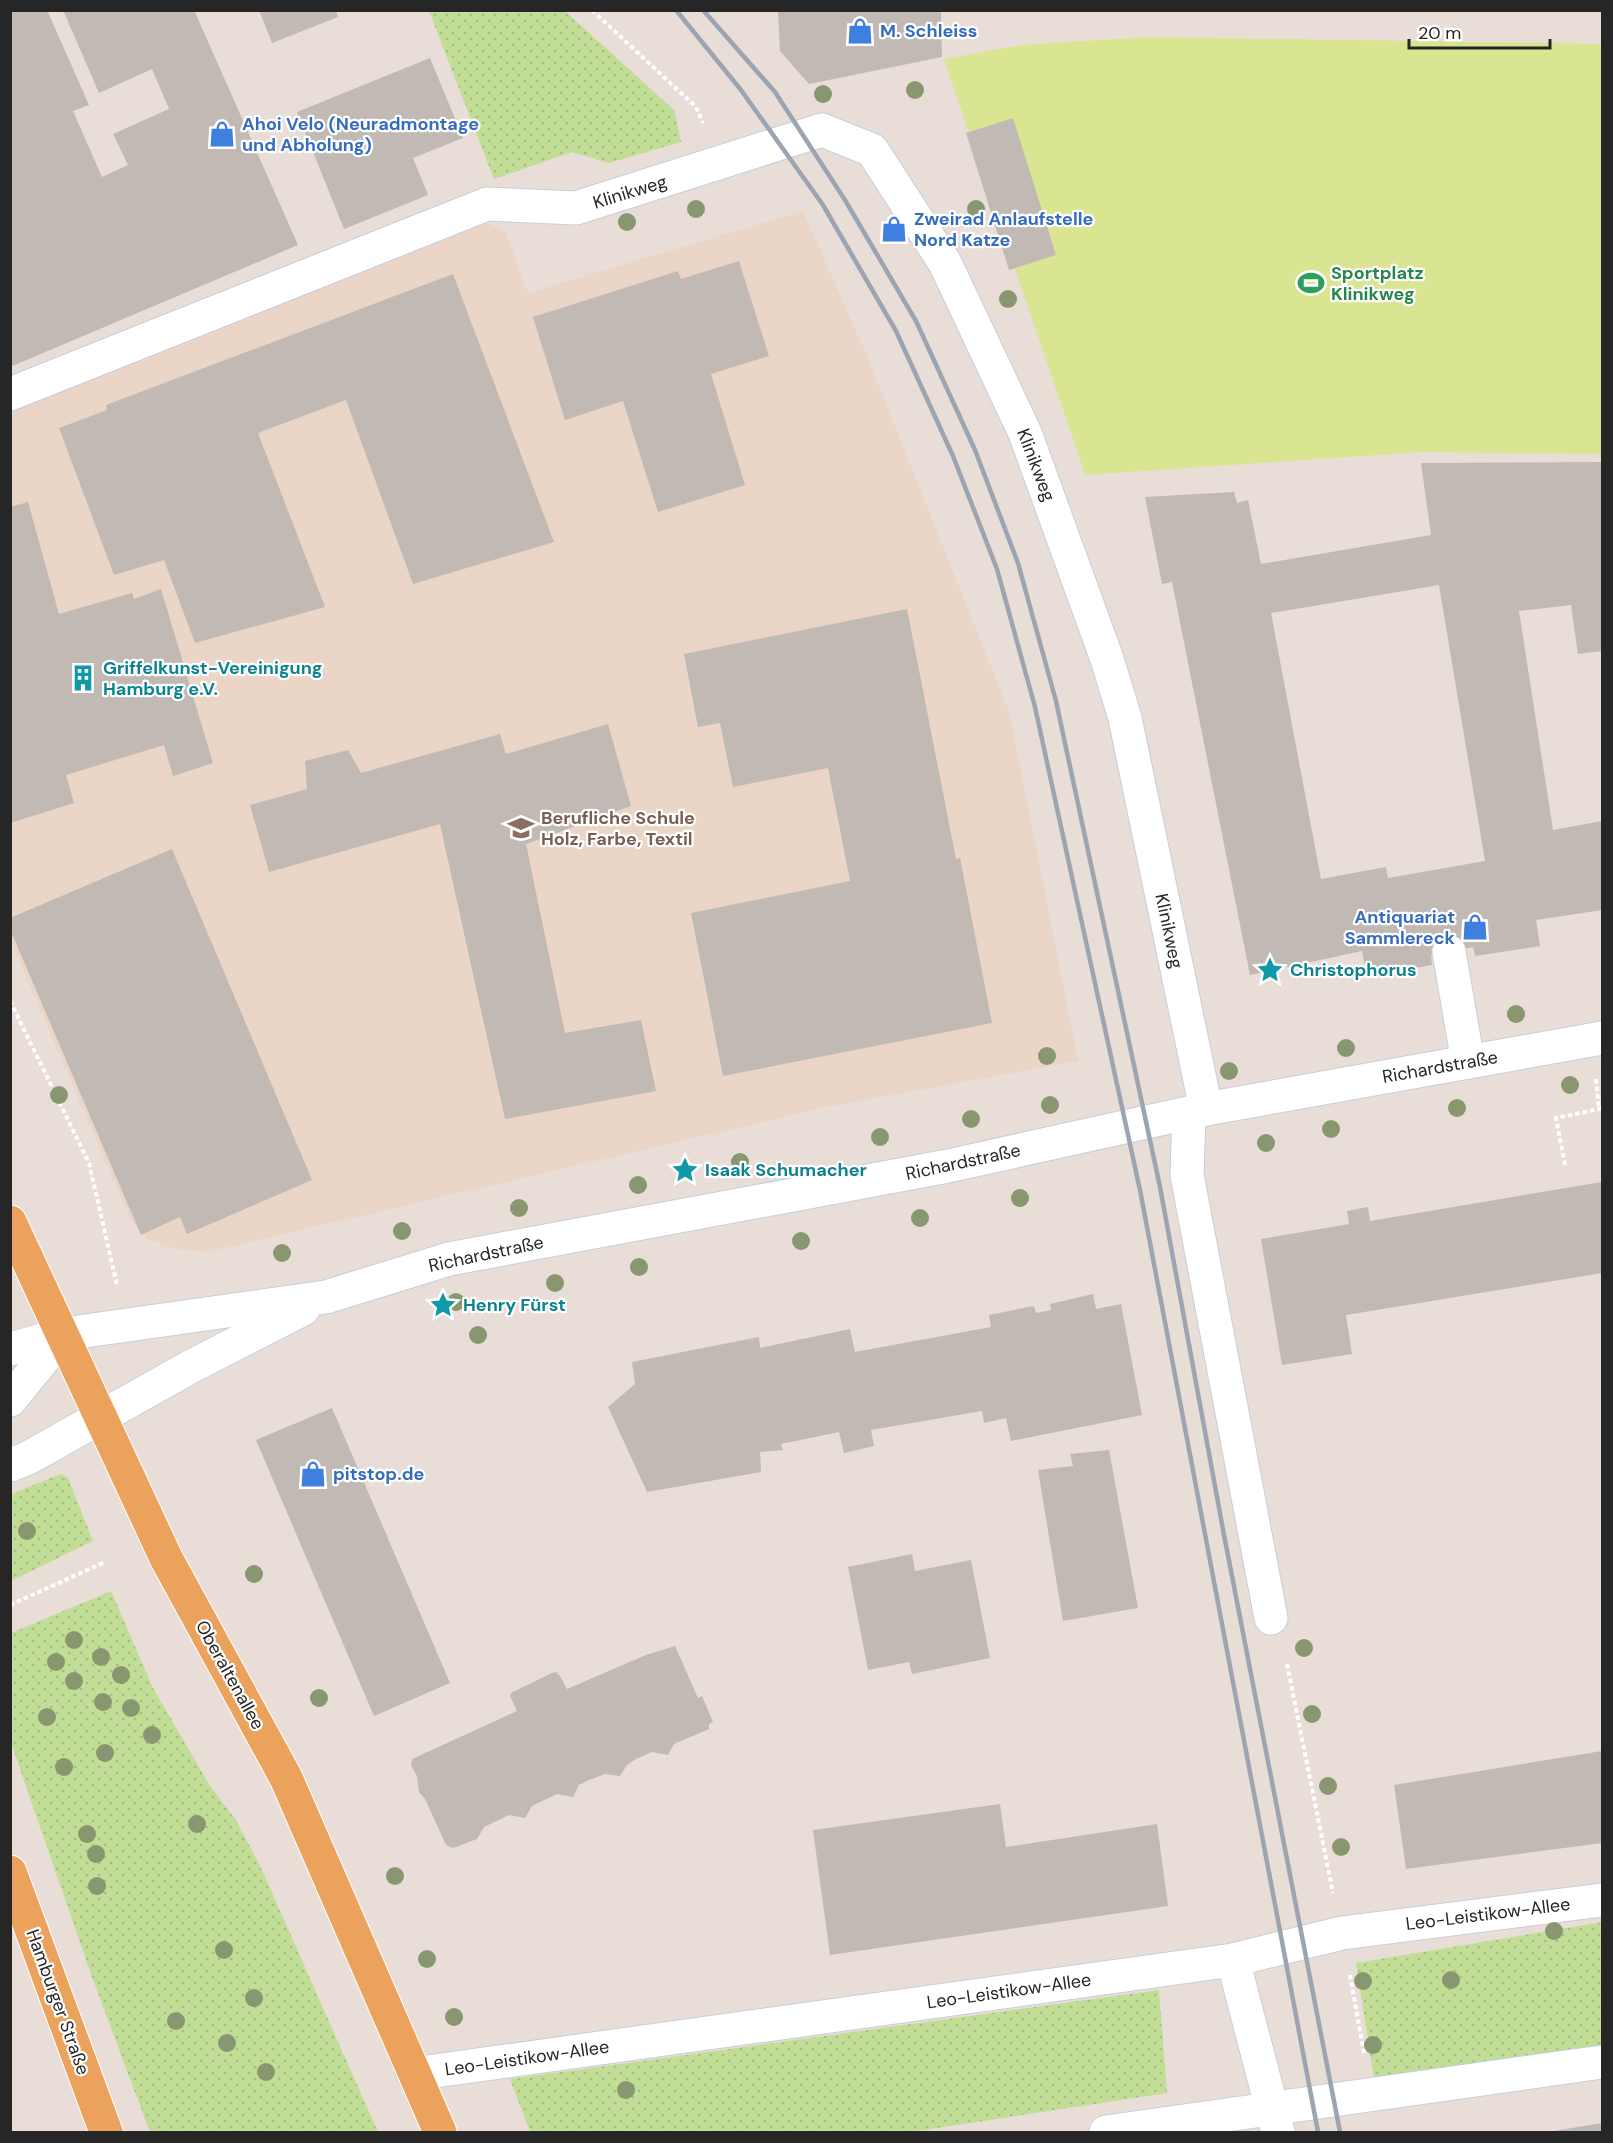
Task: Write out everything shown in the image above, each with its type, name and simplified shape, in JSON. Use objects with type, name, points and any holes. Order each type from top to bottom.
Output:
[{"type":"main road","name":"Oberaltenallee","points":[[10,1222],[64,1334],[166,1558],[286,1778],[440,2133]]},
{"type":"main road","name":"Hamburger Straße","points":[[10,1872],[106,2133]]},
{"type":"street","name":"Klinikweg","points":[[10,394],[487,204],[576,208],[629,194],[822,130],[872,150],[945,264],[1025,433],[1107,659],[1125,718],[1198,1112],[1187,1175],[1271,1618]]},
{"type":"street","points":[[1449,952],[1468,1062]]},
{"type":"street","name":"Richardstraße","points":[[10,1349],[64,1334],[326,1297],[449,1259],[948,1166],[1198,1112],[1602,1038]]},
{"type":"street","name":"Richardstraße","points":[[10,1465],[28,1458],[190,1367],[326,1297]]},
{"type":"street","points":[[10,1400],[64,1334]]},
{"type":"street","name":"Leo-Leistikow-Allee","points":[[413,2074],[1233,1960],[1342,1933],[1602,1900]]},
{"type":"street","points":[[1233,1960],[1276,2120]]},
{"type":"street","points":[[1106,2133],[1276,2120],[1372,2095],[1602,2062]]},
{"type":"path","points":[[592,10],[696,107],[722,162]]},
{"type":"path","points":[[10,1001],[88,1163],[114,1277]]},
{"type":"path","points":[[1565,1165],[1556,1118],[1599,1109]]},
{"type":"path","points":[[10,1605],[105,1562]]},
{"type":"path","points":[[1287,1664],[1335,1900]]},
{"type":"path","points":[[1348,1968],[1366,2062]]},
{"type":"shaded area","name":"Berufliche Schule Holz, Farbe, Textil","points":[[803,211],[867,356],[1010,714],[1078,1061],[831,1106],[207,1252],[176,1249],[148,1239],[131,1220],[11,942],[10,405],[479,219],[505,231],[528,293]]},
{"type":"green space","points":[[429,11],[565,11],[674,110],[681,142],[609,163],[572,152],[494,179]]},
{"type":"green space","name":"Sportplatz Klinikweg","points":[[1151,37],[1602,44],[1602,454],[1420,452],[1085,475],[944,59],[1022,45]]},
{"type":"green space","points":[[61,1474],[68,1478],[93,1541],[11,1581],[11,1494]]},
{"type":"green space","points":[[111,1591],[153,1688],[210,1786],[236,1820],[261,1868],[378,2132],[150,2132],[93,1980],[11,1743],[11,1633]]},
{"type":"green space","points":[[1602,1922],[1602,2047],[1375,2085],[1356,1963]]},
{"type":"green space","points":[[1159,1990],[1167,2093],[911,2132],[530,2132],[510,2079]]},
{"type":"building","points":[[10,10],[47,10],[89,105],[73,111],[102,177],[128,165],[113,134],[169,109],[152,69],[99,93],[63,10],[194,10],[298,245],[10,367]]},
{"type":"building","points":[[259,10],[336,10],[338,17],[272,43]]},
{"type":"building","name":"M. Schleiss","points":[[778,10],[941,10],[942,57],[809,84],[780,51]]},
{"type":"building","points":[[430,58],[463,138],[413,158],[428,195],[344,229],[297,112]]},
{"type":"building","points":[[1013,118],[1056,255],[1009,270],[966,133]]},
{"type":"building","points":[[739,261],[769,356],[711,374],[745,485],[658,512],[623,401],[565,420],[533,317],[678,271],[681,279]]},
{"type":"building","points":[[453,274],[554,542],[413,584],[346,400],[258,433],[325,607],[195,643],[164,560],[114,575],[59,428],[107,410],[106,405]]},
{"type":"building","points":[[1602,462],[1602,651],[1578,654],[1571,605],[1519,611],[1553,830],[1602,821],[1602,910],[1536,920],[1540,946],[1475,956],[1473,947],[1431,955],[1432,965],[1367,976],[1362,951],[1250,975],[1172,582],[1162,584],[1145,497],[1234,492],[1237,503],[1248,500],[1261,564],[1431,535],[1421,463]],"holes":[[[1439,585],[1485,861],[1388,878],[1386,867],[1321,879],[1271,613]]]},
{"type":"building","name":"Griffelkunst-Vereinigung Hamburg e.V.","points":[[28,502],[59,614],[132,593],[134,599],[161,589],[213,763],[173,776],[164,745],[66,775],[74,803],[10,823],[10,507]]},
{"type":"building","points":[[907,609],[956,859],[960,858],[992,1023],[723,1076],[691,913],[850,881],[828,768],[733,787],[720,723],[698,727],[684,654]]},
{"type":"building","points":[[608,724],[631,806],[526,844],[565,1033],[641,1020],[656,1091],[505,1119],[440,824],[269,872],[250,805],[307,789],[305,761],[348,750],[361,773],[500,734],[506,754]]},
{"type":"building","points":[[172,849],[312,1180],[187,1234],[180,1217],[141,1235],[10,929],[10,918]]},
{"type":"building","points":[[1602,1182],[1602,1273],[1346,1315],[1352,1354],[1282,1365],[1261,1239],[1349,1224],[1347,1211],[1368,1207],[1370,1221]]},
{"type":"building","points":[[1093,1294],[1096,1309],[1121,1304],[1142,1415],[1011,1441],[1006,1418],[984,1423],[982,1411],[871,1430],[874,1446],[844,1453],[839,1432],[781,1444],[783,1450],[760,1452],[761,1472],[647,1492],[608,1407],[635,1384],[632,1362],[759,1337],[760,1348],[850,1329],[855,1352],[991,1327],[989,1315],[1034,1306],[1036,1313],[1051,1310],[1050,1304]]},
{"type":"building","points":[[332,1408],[450,1683],[374,1716],[256,1440]]},
{"type":"building","points":[[1109,1450],[1138,1608],[1063,1621],[1038,1470],[1073,1466],[1070,1454]]},
{"type":"building","points":[[912,1554],[915,1571],[971,1560],[990,1658],[912,1674],[909,1662],[868,1670],[848,1567]]},
{"type":"building","points":[[675,1646],[698,1698],[702,1696],[713,1722],[709,1724],[709,1729],[674,1744],[668,1755],[652,1752],[636,1759],[627,1765],[620,1776],[605,1774],[579,1785],[573,1797],[557,1794],[532,1806],[525,1818],[509,1815],[484,1827],[477,1839],[453,1848],[446,1845],[425,1799],[419,1792],[417,1776],[411,1765],[412,1759],[517,1711],[510,1696],[511,1693],[552,1673],[556,1672],[560,1676],[567,1689],[646,1655]]},
{"type":"building","points":[[1602,1751],[1602,1843],[1406,1869],[1394,1785]]},
{"type":"building","points":[[1000,1804],[1006,1847],[1157,1824],[1168,1906],[830,1955],[813,1830]]},
{"type":"building","points":[[1602,2123],[1602,2132],[1554,2132],[1554,2131]]},
{"type":"railway","points":[[676,10],[741,90],[823,205],[896,331],[953,456],[997,569],[1035,707],[1140,1190],[1318,2132]]},
{"type":"railway","points":[[703,10],[775,92],[845,200],[916,321],[975,450],[1018,563],[1056,701],[1160,1187],[1224,1535],[1340,2132]]},
{"type":"place","name":"M. Schleiss","points":[[860,31]]},
{"type":"place","name":"Ahoi Velo (Neuradmontage und Abholung)","points":[[222,134]]},
{"type":"place","name":"Zweirad Anlaufstelle Nord Katze","points":[[894,229]]},
{"type":"place","name":"Sportplatz Klinikweg","points":[[1311,283]]},
{"type":"place","name":"Griffelkunst-Vereinigung Hamburg e.V.","points":[[83,678]]},
{"type":"place","name":"Berufliche Schule Holz, Farbe, Textil","points":[[521,828]]},
{"type":"place","name":"Antiquariat Sammlereck","points":[[1475,927]]},
{"type":"place","name":"Christophorus","points":[[1270,970]]},
{"type":"place","name":"Isaak Schumacher","points":[[685,1170]]},
{"type":"place","name":"Henry Fürst","points":[[443,1305]]},
{"type":"place","name":"pitstop.de","points":[[313,1474]]}]
